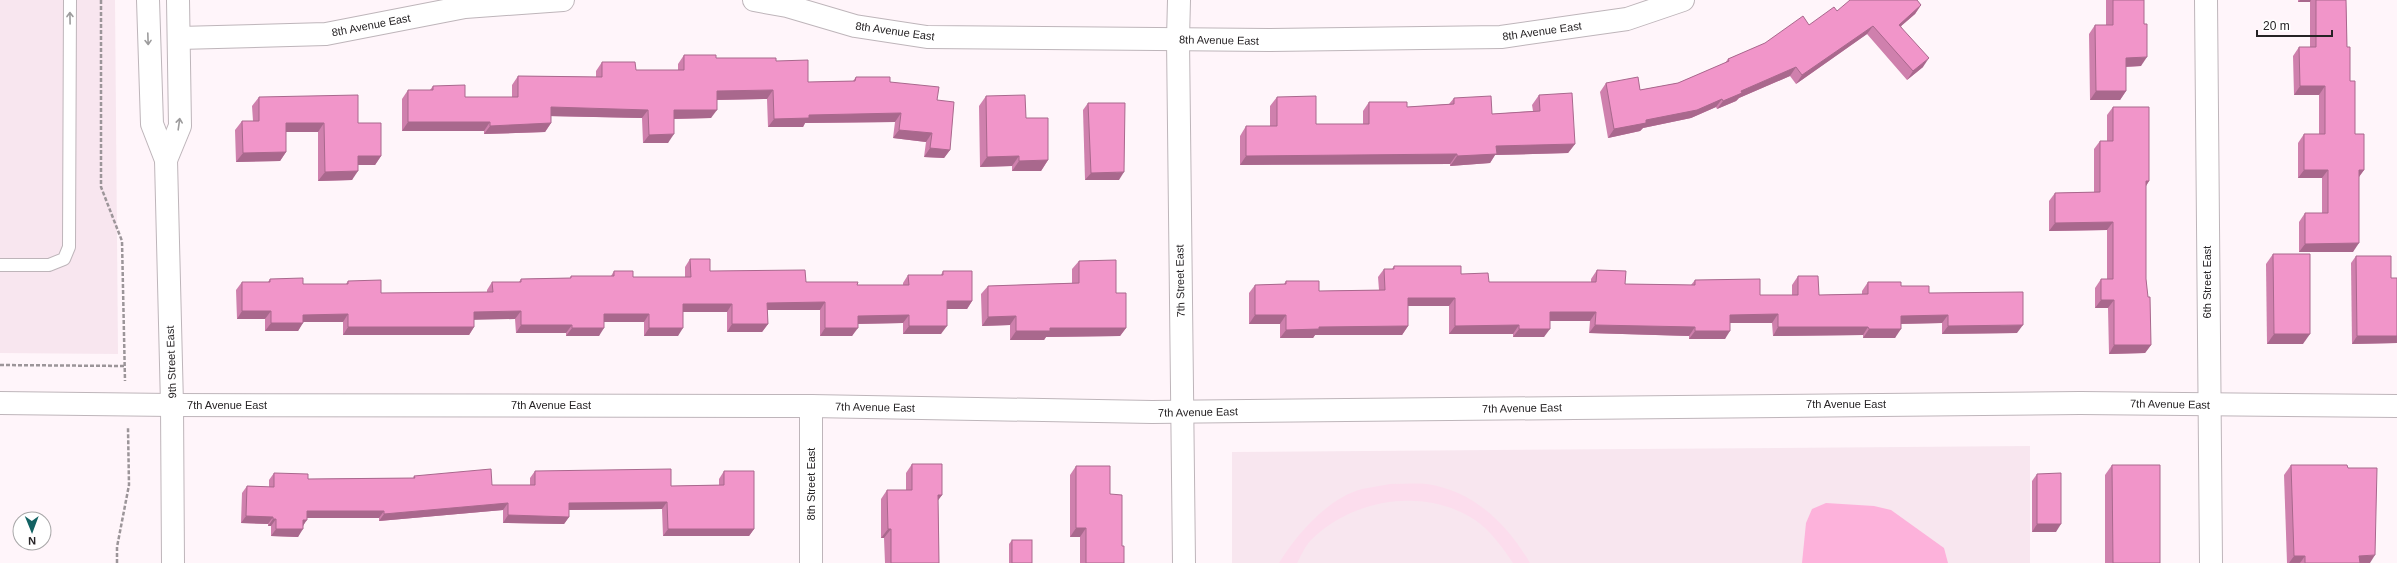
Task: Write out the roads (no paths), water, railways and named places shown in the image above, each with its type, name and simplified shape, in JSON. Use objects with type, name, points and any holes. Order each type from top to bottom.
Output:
[{"type":"street","name":"9th Street East","points":[[148,0],[152,124],[166,160],[172,405],[173,563]]},
{"type":"street","name":"9th Street East","points":[[166,160],[180,126],[178,0]]},
{"type":"street","name":"8th Avenue East","points":[[178,38],[326,34],[464,4],[563,0]]},
{"type":"street","name":"8th Avenue East","points":[[754,0],[788,3],[855,26],[927,37],[1178,40],[1501,37],[1627,20],[1683,0]]},
{"type":"street","name":"7th Street East","points":[[1179,0],[1178,40],[1184,563]]},
{"type":"street","name":"6th Street East","points":[[2206,0],[2208,405],[2211,563]]},
{"type":"street","name":"7th Avenue East","points":[[0,403],[172,405],[811,406],[1182,412],[2056,403],[2397,406]]},
{"type":"street","name":"8th Street East","points":[[811,406],[811,563]]},
{"type":"lane","points":[[0,265],[49,265],[64,259],[69,247],[70,0]]}]
